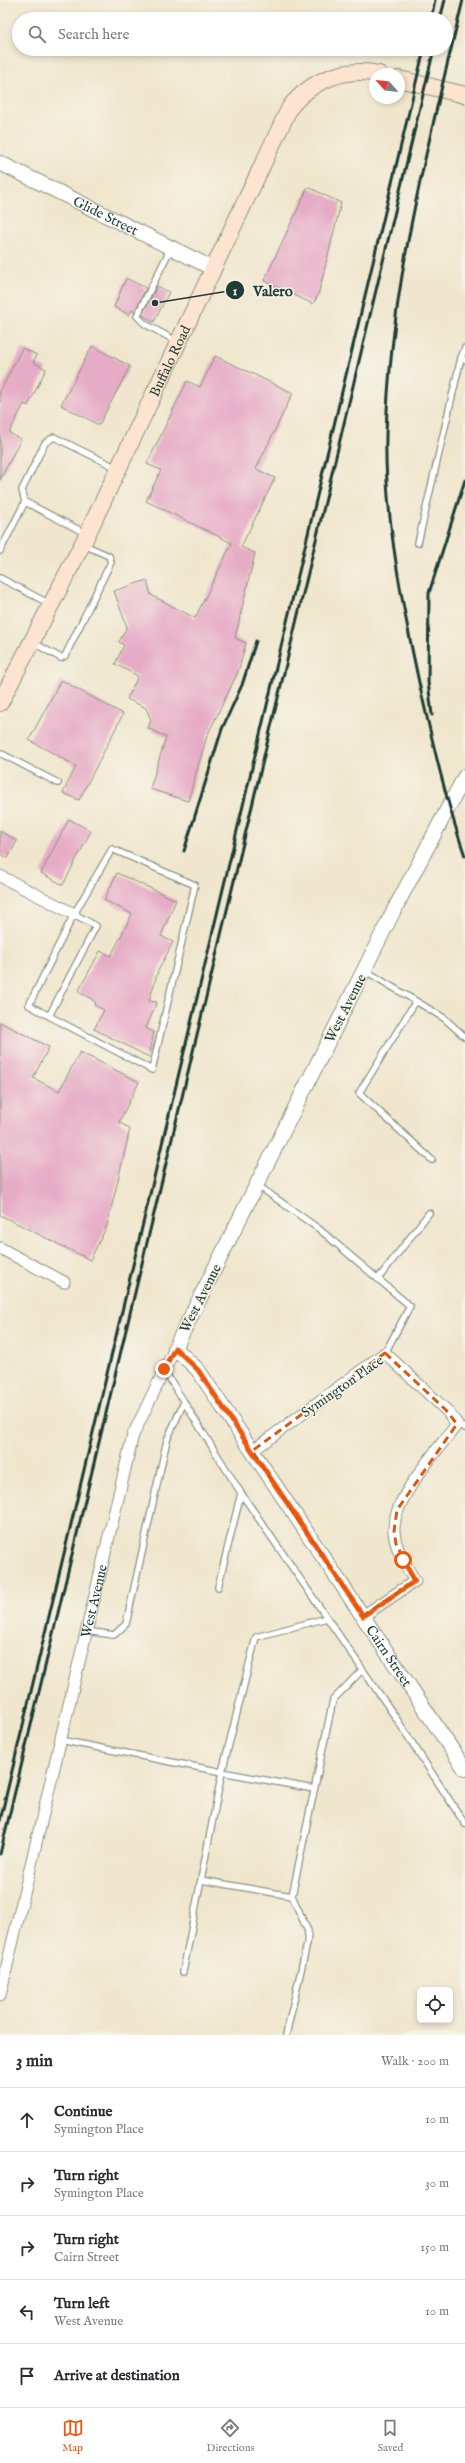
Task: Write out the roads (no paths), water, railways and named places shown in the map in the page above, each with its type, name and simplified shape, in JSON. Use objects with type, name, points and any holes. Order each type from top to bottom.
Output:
[{"type":"main road","name":"Buffalo Road","points":[[0,703],[52,606],[85,539],[278,130],[296,99],[311,86],[336,75],[359,72],[369,73]]},
{"type":"main road","points":[[405,80],[465,95]]},
{"type":"street","name":"Glide Street","points":[[0,163],[212,268]]},
{"type":"street","name":"West Avenue","points":[[0,1995],[85,1630],[133,1435],[164,1369],[364,969],[465,776]]},
{"type":"street","points":[[0,876],[74,914]]},
{"type":"street","points":[[0,1248],[64,1282]]},
{"type":"street","name":"Cairn Street","points":[[175,1348],[198,1370],[465,1769]]},
{"type":"street","name":"Symington Place","points":[[252,1451],[385,1353],[461,1426],[406,1492],[397,1510],[394,1531],[396,1544],[415,1581],[363,1616]]},
{"type":"lane","points":[[171,247],[137,316],[144,324],[178,342]]},
{"type":"lane","points":[[418,543],[465,348]]},
{"type":"lane","points":[[0,551],[25,502],[22,490],[45,443],[54,437],[118,469]]},
{"type":"lane","points":[[25,502],[85,539],[109,556],[111,562],[65,656],[61,658],[32,642]]},
{"type":"lane","points":[[0,578],[52,606]]},
{"type":"lane","points":[[0,753],[58,783]]},
{"type":"lane","points":[[112,849],[194,885],[152,1070],[29,1005],[74,914],[112,849]]},
{"type":"lane","points":[[49,1016],[96,926],[74,914]]},
{"type":"lane","points":[[364,969],[444,1018],[465,1037]]},
{"type":"lane","points":[[416,1001],[359,1093],[432,1160]]},
{"type":"lane","points":[[256,1185],[320,1229],[410,1306],[385,1353]]},
{"type":"lane","points":[[378,1279],[429,1213]]},
{"type":"lane","points":[[164,1369],[241,1493],[465,1824]]},
{"type":"lane","points":[[85,1630],[114,1635],[126,1624],[167,1440],[184,1402]]},
{"type":"lane","points":[[218,1586],[241,1493]]},
{"type":"lane","points":[[183,1972],[222,1772],[256,1637],[327,1618]]},
{"type":"lane","points":[[286,2035],[307,1944],[308,1931],[292,1896],[314,1789],[333,1700],[362,1670]]},
{"type":"lane","points":[[60,1740],[314,1789]]},
{"type":"lane","points":[[201,1880],[292,1896]]},
{"type":"railway","points":[[432,12],[435,0]]},
{"type":"railway","points":[[442,12],[445,0]]},
{"type":"railway","points":[[453,41],[463,0]]},
{"type":"railway","points":[[0,1821],[422,56]]},
{"type":"railway","points":[[0,1854],[432,56]]},
{"type":"railway","points":[[449,56],[424,161],[403,270],[389,380],[386,466],[391,530],[407,626],[435,751],[465,856]]},
{"type":"railway","points":[[432,715],[428,682],[429,593],[465,480]]},
{"type":"railway","points":[[184,851],[222,729],[242,685],[256,641]]},
{"type":"place","name":"Valero","points":[[155,303]]}]
